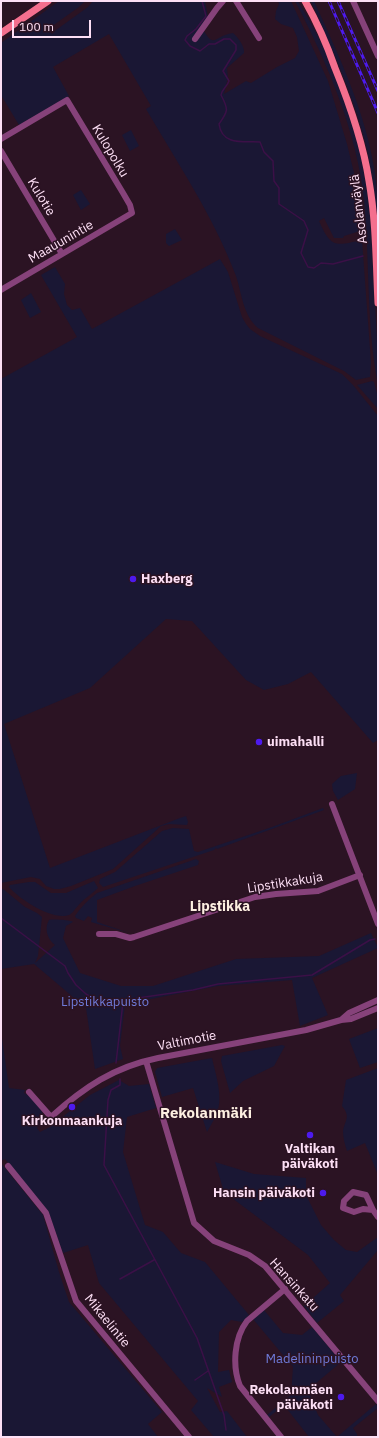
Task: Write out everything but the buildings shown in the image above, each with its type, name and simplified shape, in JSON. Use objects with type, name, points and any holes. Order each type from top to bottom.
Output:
[{"type":"main road","points":[[1,33],[48,1]]},
{"type":"main road","name":"Asolanväylä","points":[[306,2],[319,28],[345,92],[362,150],[369,181],[373,216],[378,303]]},
{"type":"street","points":[[195,39],[223,1]]},
{"type":"street","points":[[236,1],[259,38]]},
{"type":"street","points":[[353,1],[378,56]]},
{"type":"street","name":"Kulopolku","points":[[1,139],[67,100],[130,205],[132,213]]},
{"type":"street","name":"Kulotie","points":[[1,151],[62,254]]},
{"type":"street","name":"Maauunintie","points":[[1,290],[132,213]]},
{"type":"street","points":[[332,804],[378,924]]},
{"type":"street","name":"Lipstikkakuja","points":[[99,934],[116,934],[130,938],[255,897],[318,891],[360,875]]},
{"type":"street","name":"Valtimotie","points":[[341,1020],[349,1014],[378,1000]]},
{"type":"street","name":"Valtimotie","points":[[29,1092],[51,1117],[94,1082],[120,1069],[146,1060],[288,1034],[341,1020],[351,1019],[378,1008]]},
{"type":"street","name":"Hansinkatu","points":[[146,1060],[194,1223],[214,1241],[249,1255],[264,1266],[285,1289],[378,1401]]},
{"type":"street","name":"Mikaelintie","points":[[8,1166],[46,1213],[76,1301],[189,1437]]},
{"type":"street","points":[[373,1210],[363,1209],[354,1212],[343,1208],[344,1201],[353,1192],[366,1195],[378,1217]]},
{"type":"street","points":[[281,1437],[240,1386],[235,1366],[238,1338],[242,1327],[285,1289]]},
{"type":"green space","points":[[59,1],[85,1],[48,29],[52,34],[88,7],[93,1],[205,1],[208,17],[201,26],[209,38],[215,40],[227,34],[233,33],[241,42],[244,51],[244,53],[227,68],[228,77],[224,94],[246,81],[251,83],[295,58],[299,51],[297,37],[293,28],[281,24],[275,19],[279,4],[278,1],[291,1],[328,81],[347,144],[355,177],[360,231],[344,236],[343,238],[334,238],[324,218],[319,221],[327,236],[335,243],[340,244],[362,240],[371,363],[370,377],[356,380],[344,371],[258,328],[253,323],[246,311],[236,276],[217,233],[195,191],[146,109],[151,106],[109,34],[53,67],[69,96],[19,125],[1,95],[1,43]]},
{"type":"green space","points":[[295,1],[298,1],[311,23],[334,71],[344,96],[359,148],[368,200],[370,222],[377,336],[378,384],[374,361],[370,315],[364,200],[355,149],[348,123],[329,73]]},
{"type":"green space","points":[[311,1],[314,1],[326,27],[358,104],[372,158],[377,186],[378,214],[376,211],[367,150],[362,131],[350,93]]},
{"type":"green space","points":[[131,130],[139,146],[130,151],[122,135]]},
{"type":"green space","points":[[81,190],[90,204],[81,210],[73,195]]},
{"type":"green space","points":[[175,229],[182,240],[169,246],[166,243],[166,234]]},
{"type":"green space","points":[[220,259],[228,272],[242,317],[250,329],[260,336],[342,374],[378,416],[378,740],[373,743],[311,672],[288,684],[264,690],[246,680],[192,621],[166,619],[90,688],[4,724],[50,868],[186,816],[188,822],[187,825],[169,824],[161,826],[113,869],[71,886],[54,889],[46,886],[40,879],[31,877],[1,883],[1,379],[77,337],[41,275],[55,267],[65,284],[64,294],[67,305],[72,310],[80,308],[92,329]]},
{"type":"green space","points":[[31,293],[41,312],[30,318],[21,300]]},
{"type":"green space","points":[[372,381],[374,382],[378,397],[378,409],[357,385]]},
{"type":"green space","points":[[357,773],[355,789],[338,800],[333,791],[332,784],[341,776]]},
{"type":"green space","points":[[323,808],[324,810],[217,849],[216,848],[214,850],[103,887],[99,883],[100,879],[115,872],[162,831],[173,828],[189,829],[194,851],[198,852]]},
{"type":"green space","points":[[196,859],[199,861],[198,865],[97,900],[97,922],[129,933],[91,922],[92,918],[88,916],[84,921],[76,918],[75,916],[97,893]]},
{"type":"green space","points":[[94,881],[98,888],[72,913],[62,916],[54,915],[37,908],[20,897],[9,887],[10,885],[35,882],[51,893],[66,893]]},
{"type":"green space","name":"Lipstikkapuisto","points":[[1,889],[25,907],[42,917],[38,956],[35,963],[55,945],[48,937],[47,933],[47,923],[49,920],[72,921],[73,922],[66,926],[63,938],[80,973],[121,986],[153,986],[236,959],[319,956],[371,933],[378,948],[312,978],[328,1015],[300,1026],[292,980],[218,986],[125,1004],[120,1046],[123,1059],[95,1069],[86,1008],[34,964],[1,969]]},
{"type":"green space","points":[[378,1028],[378,1062],[360,1068],[349,1039]]},
{"type":"green space","points":[[1,1031],[9,1088],[25,1090],[24,1093],[39,1107],[43,1113],[42,1121],[37,1128],[40,1132],[50,1127],[90,1095],[119,1080],[129,1086],[149,1084],[156,1108],[127,1117],[123,1152],[145,1225],[163,1232],[181,1253],[205,1262],[249,1315],[242,1322],[231,1320],[219,1332],[218,1372],[229,1370],[232,1382],[219,1387],[222,1397],[207,1388],[220,1412],[227,1411],[247,1437],[214,1437],[191,1410],[198,1401],[99,1283],[88,1245],[63,1253],[48,1211],[5,1159],[1,1161]]},
{"type":"green space","points":[[282,1045],[285,1046],[274,1066],[243,1081],[230,1093],[221,1061],[222,1056]]},
{"type":"green space","points":[[212,1058],[217,1080],[219,1102],[216,1116],[207,1132],[193,1088],[162,1097],[155,1072],[157,1068]]},
{"type":"green space","points":[[378,1068],[378,1175],[365,1143],[347,1151],[343,1131],[347,1116],[342,1106],[346,1080]]},
{"type":"green space","points":[[215,1162],[254,1174],[306,1178],[306,1195],[321,1225],[334,1240],[346,1250],[357,1252],[378,1237],[378,1250],[340,1295],[344,1301],[317,1323],[304,1306],[330,1283],[308,1255],[224,1192]]},
{"type":"green space","points":[[1,1163],[43,1215],[69,1302],[162,1412],[148,1424],[158,1437],[1,1437]]},
{"type":"green space","name":"Madelininpuisto","points":[[264,1310],[283,1333],[302,1335],[312,1327],[341,1362],[308,1390],[318,1415],[337,1437],[309,1437],[284,1405],[269,1417],[267,1415],[291,1395],[293,1367],[253,1319]]},
{"type":"green space","points":[[376,1404],[378,1408],[353,1428],[357,1434],[357,1437],[337,1437]]},
{"type":"waterway","points":[[202,1],[206,16],[185,40],[190,46],[200,51],[209,44],[215,44],[224,39],[230,39],[236,45],[236,50],[223,71],[229,81],[221,95],[226,107],[226,113],[219,124],[224,136],[235,141],[260,142],[264,152],[273,161],[274,181],[279,188],[279,204],[304,221],[308,230],[301,253],[308,267],[314,268],[321,263],[333,264],[363,256]]},
{"type":"waterway","points":[[1,918],[65,966],[76,985],[86,994],[99,1002],[123,1002]]},
{"type":"waterway","points":[[116,1063],[123,1002],[138,998],[193,990],[218,984],[312,975],[370,940],[375,939]]},
{"type":"waterway","points":[[120,1079],[120,1085],[111,1090],[108,1100],[104,1165],[197,1338],[224,1415],[226,1430]]},
{"type":"waterway","points":[[120,1279],[154,1260]]},
{"type":"waterway","points":[[195,1380],[208,1371]]},
{"type":"railway","points":[[329,1],[378,113]]},
{"type":"railway","points":[[338,1],[378,91]]},
{"type":"place","name":"Haxberg","points":[[133,579]]},
{"type":"place","name":"uimahalli","points":[[259,742]]},
{"type":"place","name":"Kirkonmaankuja","points":[[72,1107]]},
{"type":"place","name":"Valtikan päiväkoti","points":[[310,1135]]},
{"type":"place","name":"Hansin päiväkoti","points":[[323,1193]]},
{"type":"place","name":"Rekolanmäen päiväkoti","points":[[341,1397]]},
{"type":"district","name":"Lipstikka","points":[[220,907]]},
{"type":"district","name":"Rekolanmäki","points":[[206,1114]]}]
